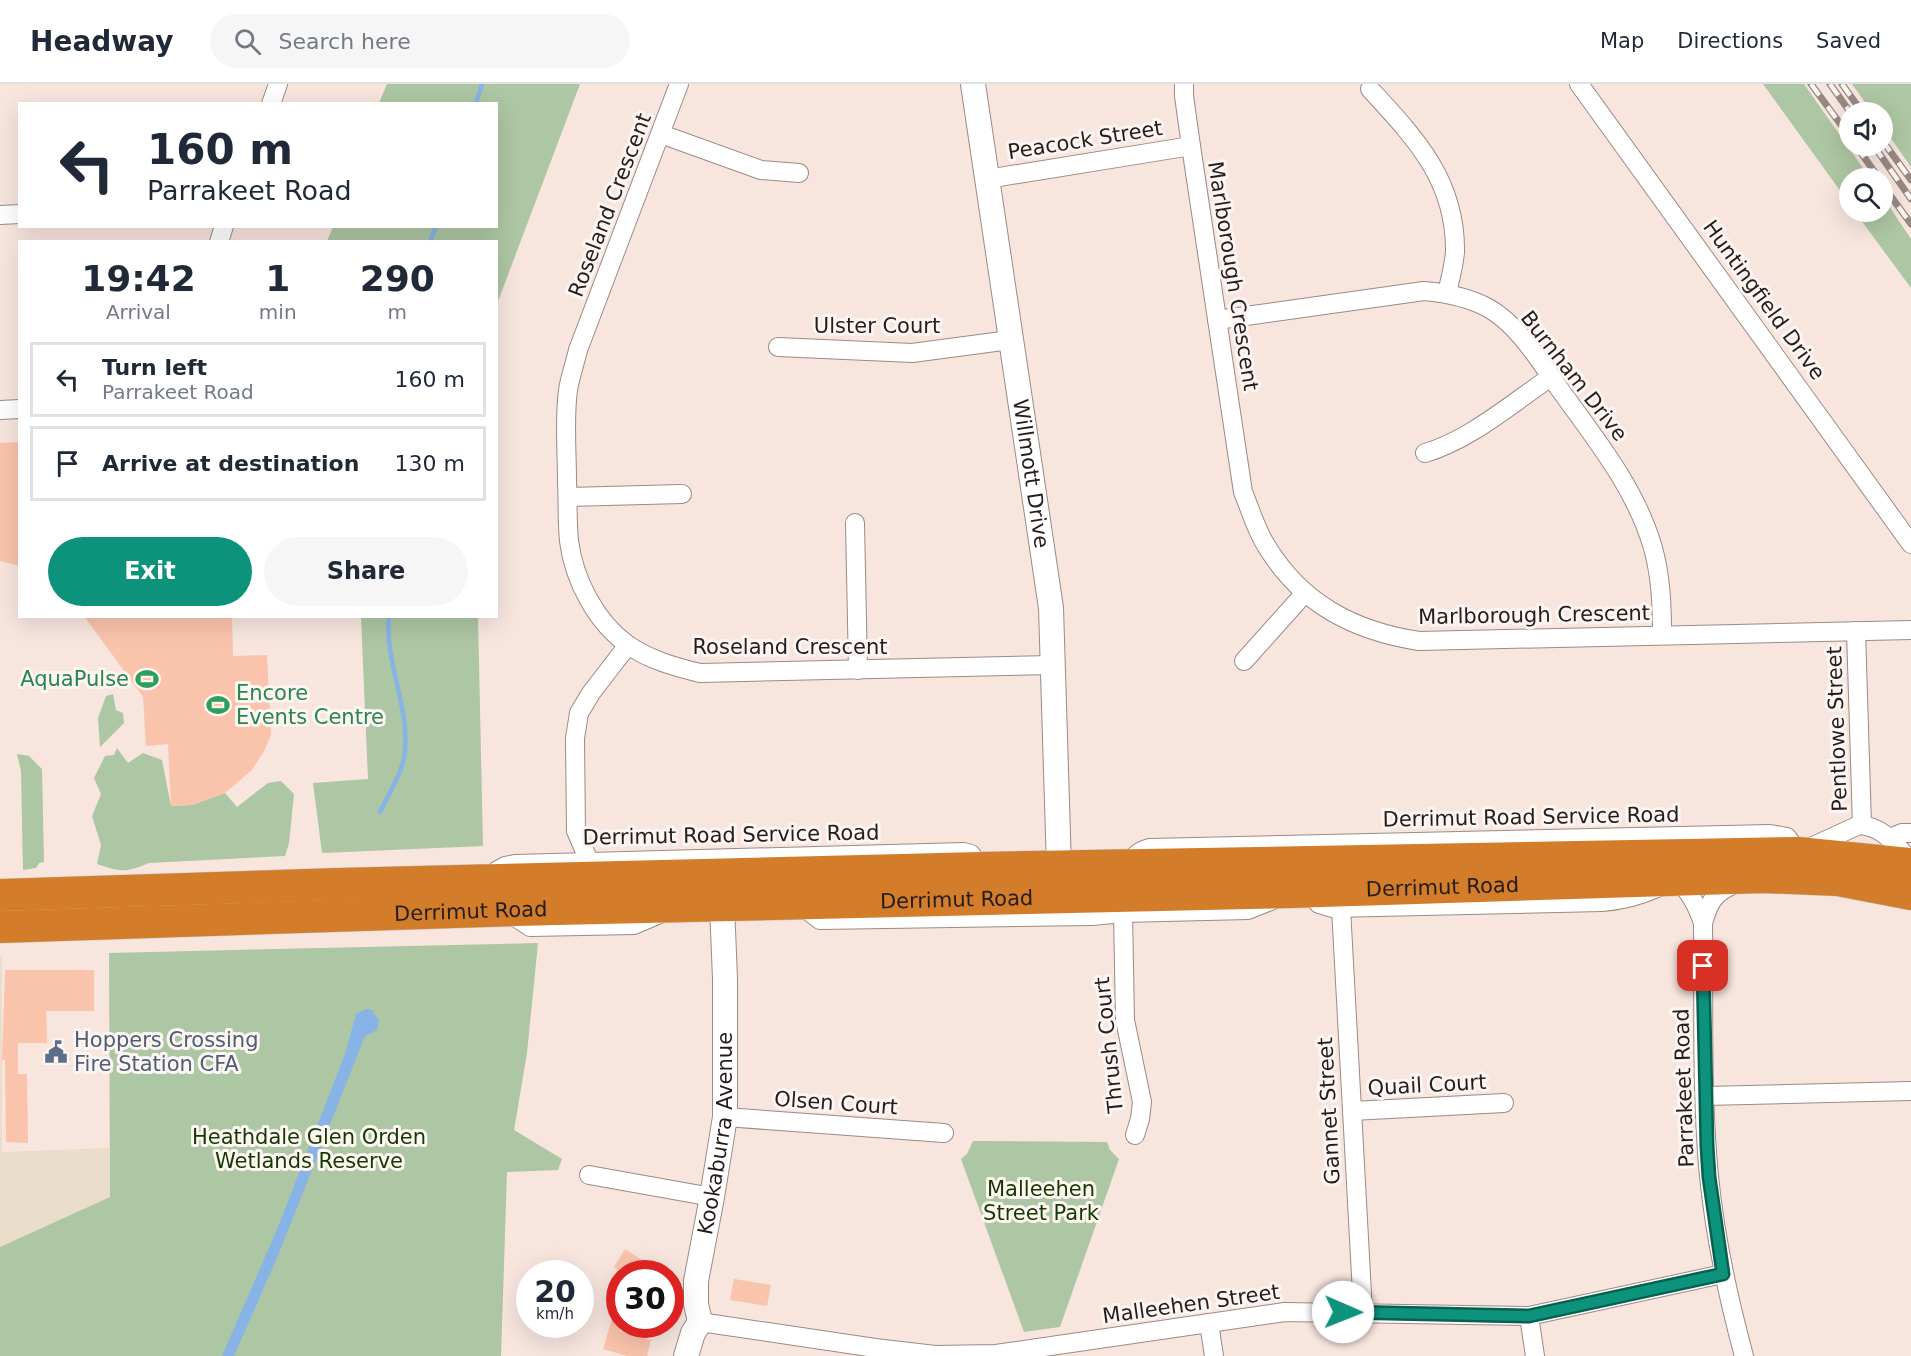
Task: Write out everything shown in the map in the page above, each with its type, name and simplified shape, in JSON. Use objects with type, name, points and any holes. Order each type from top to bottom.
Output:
[{"type":"highway","name":"Derrimut Road","points":[[0,927],[678,906],[722,890],[799,904],[1059,882],[1129,866],[1798,853],[1911,863]]},
{"type":"highway","points":[[1321,862],[1348,868],[1353,874],[1354,879],[1345,899]]},
{"type":"highway","points":[[1129,866],[1133,881],[1154,895]]},
{"type":"highway","name":"Derrimut Road","points":[[0,895],[339,884],[480,882],[722,890],[980,868],[1154,895],[1300,891],[1345,899],[1677,879],[1752,877],[1838,880],[1911,894]]},
{"type":"highway","points":[[68,893],[70,925]]},
{"type":"street","points":[[272,102],[278,84]]},
{"type":"street","name":"Roseland Crescent","points":[[679,84],[578,350],[568,388],[566,420],[569,541],[576,570],[588,599],[607,625],[628,645],[651,658],[700,673],[1053,665]]},
{"type":"street","name":"Willmott Drive","points":[[973,84],[1051,608],[1059,882]]},
{"type":"street","name":"Marlborough Crescent","points":[[1184,84],[1191,146],[1243,492],[1267,547],[1304,594],[1362,627],[1389,637],[1419,641],[1911,630]]},
{"type":"street","name":"Huntingfield Drive","points":[[1579,84],[1911,544]]},
{"type":"street","points":[[1370,88],[1411,133],[1436,170],[1448,199],[1455,254],[1447,293]]},
{"type":"street","points":[[661,134],[761,170],[799,173]]},
{"type":"street","name":"Peacock Street","points":[[987,178],[1191,146]]},
{"type":"street","points":[[0,215],[18,214]]},
{"type":"street","name":"Burnham Drive","points":[[1217,320],[1424,291],[1447,293],[1474,301],[1491,310],[1520,335],[1613,462],[1631,493],[1653,549],[1661,593],[1662,635]]},
{"type":"street","name":"Ulster Court","points":[[778,347],[912,353],[1010,340]]},
{"type":"street","points":[[1425,453],[1460,440],[1551,376]]},
{"type":"street","points":[[0,410],[18,409]]},
{"type":"street","points":[[568,498],[682,494]]},
{"type":"street","points":[[855,523],[858,670]]},
{"type":"street","points":[[1244,661],[1304,594]]},
{"type":"street","name":"Pentlowe Street","points":[[1856,632],[1862,825]]},
{"type":"street","points":[[589,861],[576,831],[575,738],[579,712],[628,645]]},
{"type":"street","points":[[1798,853],[1837,834],[1862,825],[1869,825],[1879,829],[1890,838],[1911,863]]},
{"type":"street","points":[[1890,838],[1902,833],[1911,833]]},
{"type":"street","name":"Derrimut Road Service Road","points":[[1129,866],[1133,857],[1140,851],[1150,848],[1770,834],[1787,837],[1798,853]]},
{"type":"street","name":"Derrimut Road Service Road","points":[[480,882],[505,866],[515,864],[589,861],[964,852],[971,854],[980,868]]},
{"type":"street","name":"Parrakeet Road","points":[[1703,923],[1712,898],[1729,886],[1752,877]]},
{"type":"street","name":"Parrakeet Road","points":[[1677,879],[1690,892],[1703,923],[1709,1177],[1723,1274],[1744,1356]]},
{"type":"street","name":"Kookaburra Avenue","points":[[700,1322],[696,1304],[696,1281],[724,1117],[725,979],[722,890]]},
{"type":"street","points":[[799,904],[820,920],[1092,916],[1123,913],[1248,910],[1300,891]]},
{"type":"street","name":"Gannet Street","points":[[1345,899],[1352,1111],[1363,1312]]},
{"type":"street","name":"Thrush Court","points":[[1123,913],[1125,1020],[1142,1102],[1135,1135]]},
{"type":"street","points":[[1706,1096],[1911,1091]]},
{"type":"street","name":"Quail Court","points":[[1352,1111],[1504,1103]]},
{"type":"street","name":"Olsen Court","points":[[724,1117],[944,1133]]},
{"type":"street","points":[[590,1175],[712,1197]]},
{"type":"street","name":"Malleehen Street","points":[[700,1322],[935,1355],[1044,1352],[1285,1312],[1529,1316],[1723,1274]]},
{"type":"street","points":[[1529,1316],[1536,1356]]},
{"type":"street","points":[[686,1356],[693,1333],[700,1322]]},
{"type":"street","points":[[1209,1323],[1214,1356]]},
{"type":"shaded area","points":[[0,956],[2,956],[2,1152],[109,1148],[110,1197],[0,1247]]},
{"type":"green space","points":[[387,84],[580,84],[498,301],[498,240],[327,240],[333,228],[498,228],[498,102],[379,102]]},
{"type":"green space","points":[[1763,84],[1804,84],[1839,134],[1839,156],[1855,156],[1863,168],[1839,168],[1839,189]]},
{"type":"green space","points":[[1852,84],[1911,84],[1911,167],[1893,141],[1893,102],[1865,102]]},
{"type":"green space","points":[[1893,212],[1911,239],[1911,288],[1862,222],[1893,222]]},
{"type":"green space","points":[[361,618],[478,618],[483,846],[322,853],[313,783],[368,779]]},
{"type":"green space","points":[[113,694],[116,710],[123,713],[124,723],[100,747],[98,718],[106,696]]},
{"type":"green space","points":[[117,748],[128,763],[143,753],[162,760],[171,806],[192,805],[225,793],[237,807],[268,783],[281,781],[294,794],[289,843],[285,856],[149,863],[123,870],[97,864],[101,845],[92,816],[101,794],[94,778],[105,756],[114,755]]},
{"type":"green space","points":[[17,754],[29,756],[42,769],[44,862],[39,863],[36,868],[23,870],[21,771]]},
{"type":"green space","name":"Heathdale Glen Orden Wetlands Reserve","points":[[538,943],[527,1053],[514,1130],[562,1159],[558,1170],[507,1172],[501,1356],[0,1356],[0,1247],[110,1197],[109,953]]},
{"type":"green space","name":"Malleehen Street Park","points":[[973,1141],[1107,1142],[1110,1150],[1119,1159],[1060,1327],[1024,1332],[961,1159],[967,1154]]},
{"type":"water","points":[[366,1009],[372,1010],[379,1021],[377,1030],[365,1036],[279,1253],[234,1356],[222,1356],[278,1227],[345,1054],[356,1014]]},
{"type":"building","points":[[18,442],[18,566],[0,561],[0,443]]},
{"type":"building","name":"Encore Events Centre","points":[[85,618],[232,618],[233,656],[267,655],[271,735],[252,770],[225,793],[192,805],[171,806],[168,744],[146,746],[143,697]]},
{"type":"building","points":[[5,970],[94,970],[94,1011],[46,1011],[47,1043],[18,1043],[18,1074],[27,1074],[28,1143],[6,1142],[5,1060],[2,1060]]},
{"type":"building","points":[[625,1249],[642,1260],[618,1260]]},
{"type":"building","points":[[734,1279],[771,1285],[767,1306],[730,1300]]},
{"type":"building","points":[[606,1338],[651,1340],[647,1356],[627,1356],[603,1349]]},
{"type":"waterway","points":[[477,102],[482,84]]},
{"type":"waterway","points":[[431,240],[435,228]]},
{"type":"waterway","points":[[380,812],[400,770],[404,758],[405,740],[401,704],[390,652],[389,618]]},
{"type":"railway","points":[[1811,84],[1839,122]]},
{"type":"railway","points":[[1830,84],[1843,102]]},
{"type":"railway","points":[[1842,84],[1855,102]]},
{"type":"railway","points":[[1893,155],[1911,180]]},
{"type":"railway","points":[[1863,156],[1872,168]]},
{"type":"railway","points":[[1881,156],[1911,199]]},
{"type":"railway","points":[[1893,199],[1911,224]]},
{"type":"place","name":"AquaPulse","points":[[147,679]]},
{"type":"place","name":"Encore Events Centre","points":[[218,705]]},
{"type":"place","name":"Hoppers Crossing Fire Station CFA","points":[[56,1052]]},
{"type":"route","points":[[1343,1312],[1529,1316],[1723,1274],[1709,1177],[1703,966]]}]
